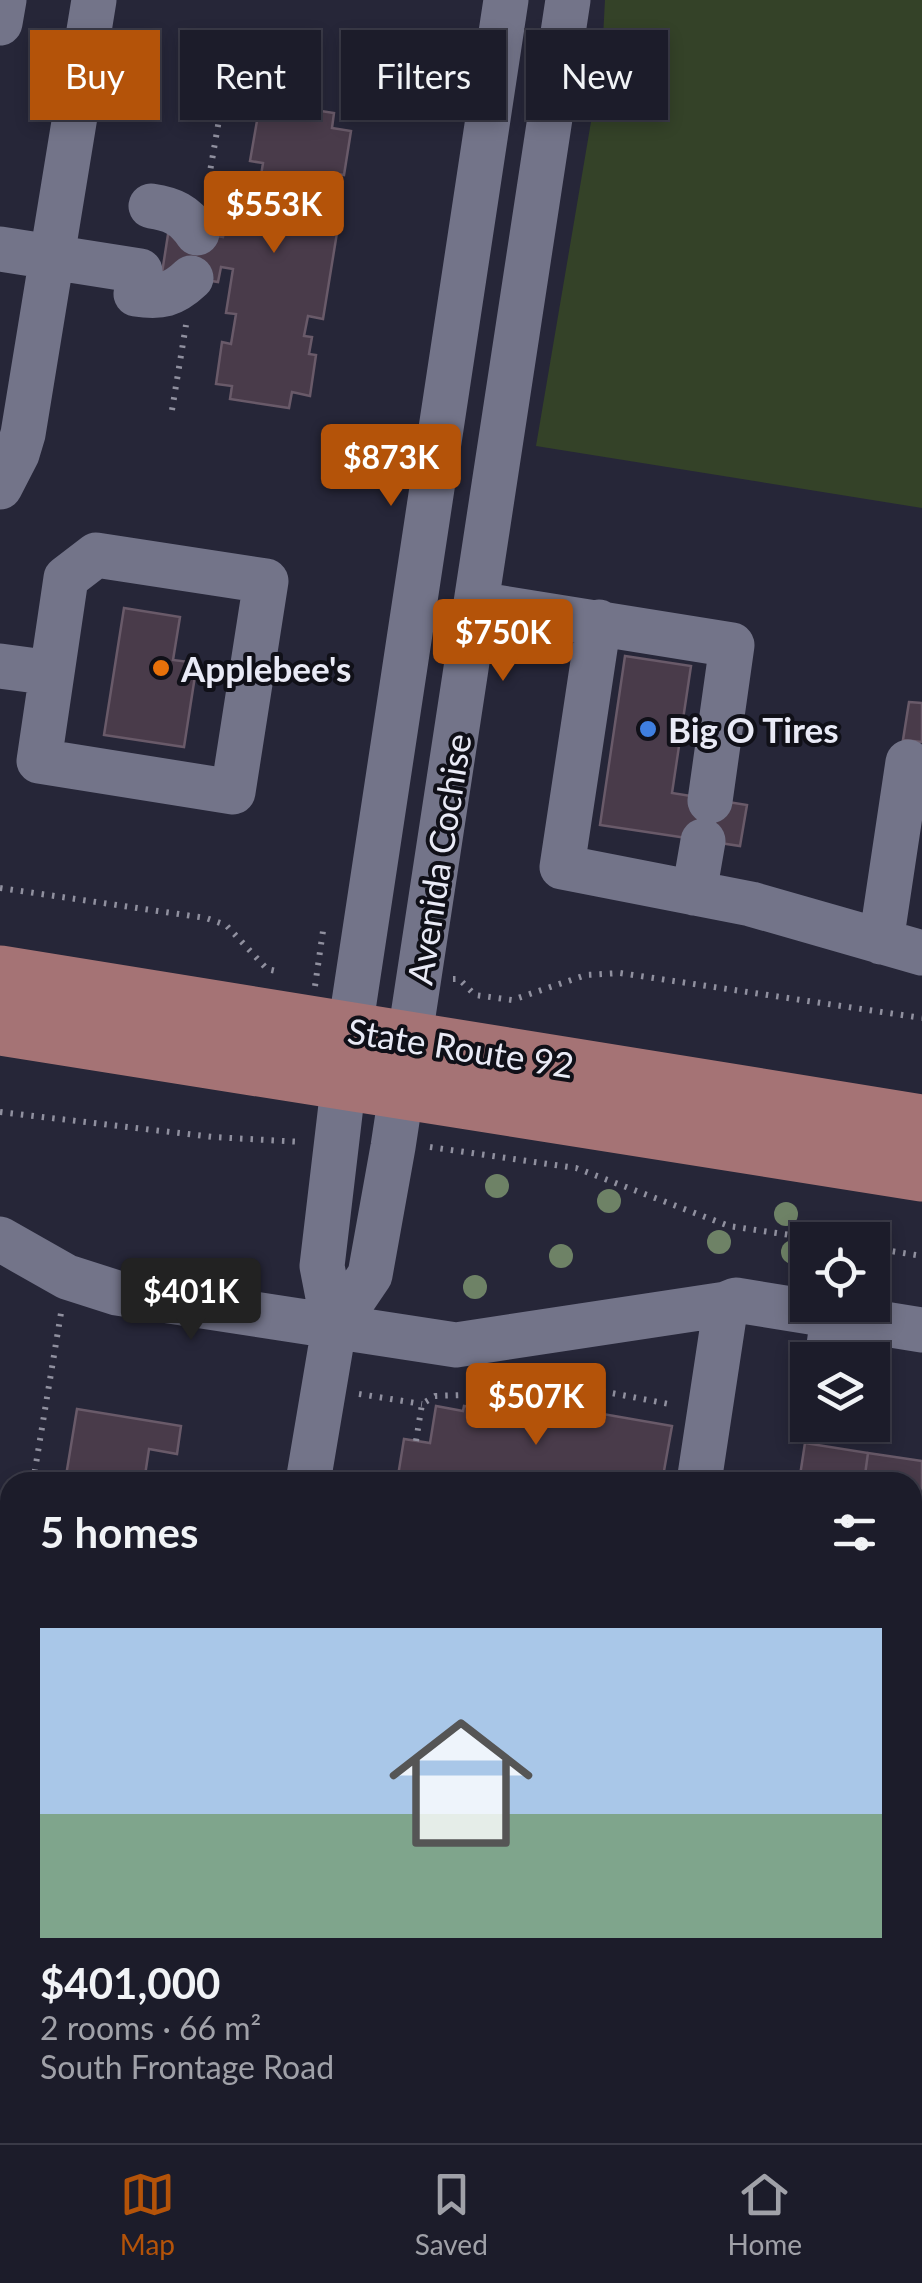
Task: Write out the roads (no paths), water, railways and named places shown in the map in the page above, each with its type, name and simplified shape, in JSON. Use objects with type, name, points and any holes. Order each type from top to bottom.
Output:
[{"type":"main road","name":"State Route 92","points":[[0,972],[353,1004],[411,1038],[922,1122]]},
{"type":"main road","name":"State Route 92","points":[[0,1028],[922,1174]]},
{"type":"street","points":[[0,487],[17,454],[22,434],[94,0]]},
{"type":"street","name":"Avenida Cochise","points":[[334,1328],[322,1266],[353,1004],[506,0]]},
{"type":"street","name":"Avenida Cochise","points":[[334,1328],[370,1275],[411,1038],[568,0]]},
{"type":"street","points":[[151,206],[172,209],[188,221],[201,216]]},
{"type":"street","points":[[0,248],[52,257],[138,282],[156,298],[176,292],[190,294]]},
{"type":"street","points":[[96,555],[266,581],[233,792],[19,758],[52,674],[66,578],[96,555]]},
{"type":"street","points":[[477,604],[732,645],[694,893]]},
{"type":"street","points":[[600,622],[562,867],[750,904],[901,947],[908,762]]},
{"type":"street","points":[[0,666],[52,674]]},
{"type":"street","points":[[0,1238],[67,1277],[117,1293],[456,1345],[736,1300],[790,1309]]},
{"type":"street","points":[[701,1472],[726,1304]]},
{"type":"street","points":[[871,1322],[922,1330]]},
{"type":"street","points":[[310,1472],[334,1328]]},
{"type":"place","name":"Applebee's","points":[[161,668]]},
{"type":"place","name":"Big O Tires","points":[[648,729]]}]
